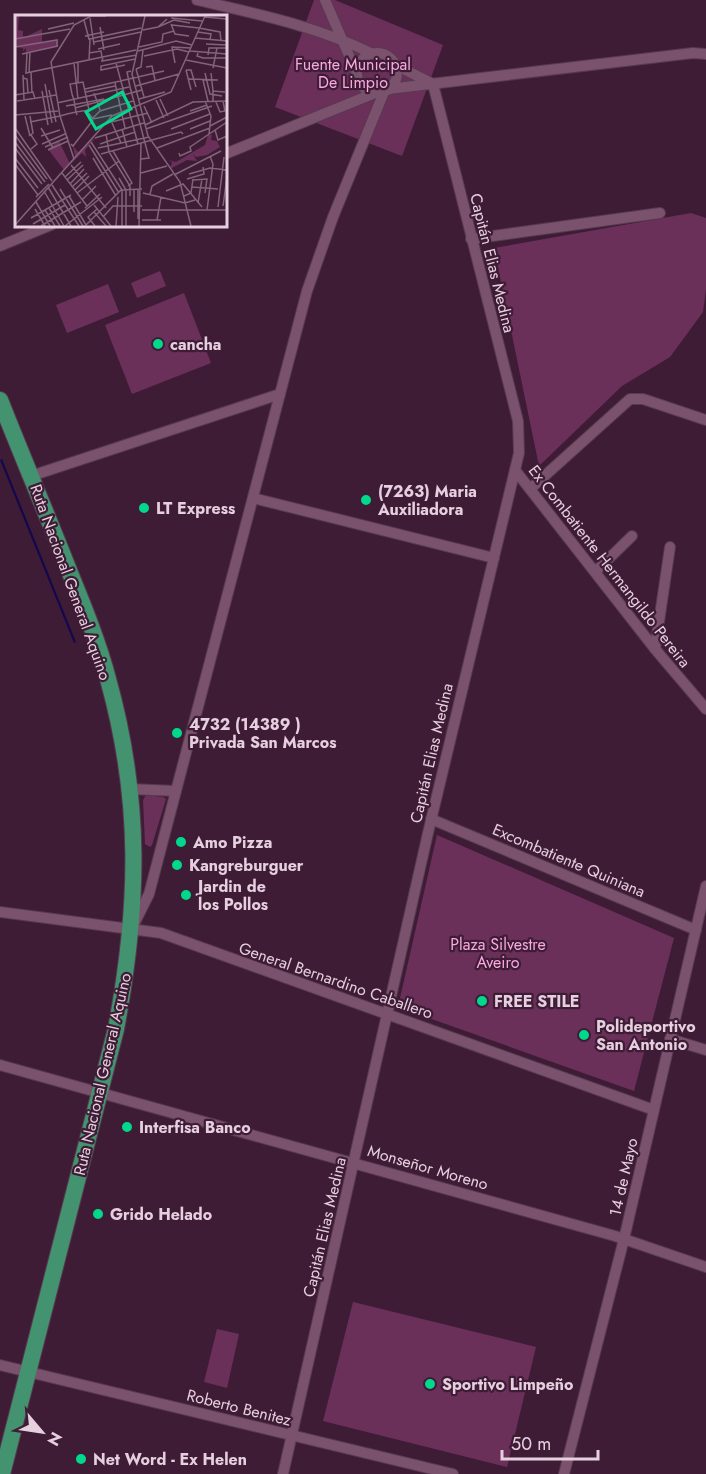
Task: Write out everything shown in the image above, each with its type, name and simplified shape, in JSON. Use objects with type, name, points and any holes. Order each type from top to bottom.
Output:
[{"type":"highway","name":"Ruta Nacional General Aquino","points":[[1,407],[32,476],[96,639],[109,680],[130,789],[135,859],[127,971],[118,1018],[100,1093],[24,1370],[2,1474]]},
{"type":"street","points":[[197,0],[300,25],[342,39],[372,54],[385,55],[394,64],[433,84]]},
{"type":"street","points":[[325,0],[363,87],[382,92]]},
{"type":"street","points":[[226,154],[382,92],[693,53],[706,54]]},
{"type":"street","points":[[357,76],[359,64],[372,54]]},
{"type":"street","points":[[131,929],[148,894],[307,291],[382,92],[395,80],[394,64]]},
{"type":"street","name":"Capitán Elias Medina","points":[[283,1474],[431,819],[519,453],[518,421],[433,84]]},
{"type":"street","points":[[471,239],[660,213]]},
{"type":"street","points":[[0,246],[49,226]]},
{"type":"street","points":[[32,476],[280,394]]},
{"type":"street","points":[[530,489],[630,399],[643,399],[706,420]]},
{"type":"street","name":"Ex Combatiente Hermangildo Pereira","points":[[515,470],[655,650],[706,709]]},
{"type":"street","points":[[253,498],[494,558]]},
{"type":"street","points":[[595,572],[632,536]]},
{"type":"street","points":[[655,650],[670,547]]},
{"type":"street","points":[[130,789],[176,791]]},
{"type":"street","name":"Excombatiente Quiniana","points":[[431,819],[696,930]]},
{"type":"street","name":"14 de Mayo","points":[[564,1474],[624,1239],[705,899],[706,886]]},
{"type":"street","name":"General Bernardino Caballero","points":[[0,912],[161,933],[654,1110]]},
{"type":"street","points":[[670,1039],[706,1050]]},
{"type":"street","name":"Monseñor Moreno","points":[[0,1065],[624,1239],[706,1267]]},
{"type":"street","name":"Roberto Benitez","points":[[0,1365],[453,1474]]},
{"type":"green space","name":"Fuente Municipal De Limpio","points":[[314,0],[335,0],[443,45],[402,156],[275,107]]},
{"type":"green space","points":[[691,213],[706,218],[706,289],[703,312],[670,357],[622,386],[539,466],[494,248]]},
{"type":"green space","points":[[160,271],[166,286],[137,298],[131,283]]},
{"type":"green space","points":[[108,284],[119,312],[67,333],[56,305]]},
{"type":"green space","name":"cancha","points":[[184,293],[211,363],[132,394],[105,325]]},
{"type":"green space","points":[[146,795],[166,799],[150,847],[145,844],[143,800]]},
{"type":"green space","name":"Plaza Silvestre Aveiro","points":[[437,835],[674,938],[634,1091],[398,1007]]},
{"type":"green space","name":"Sportivo Limpeño","points":[[353,1302],[536,1347],[507,1467],[323,1421]]},
{"type":"green space","points":[[217,1329],[239,1334],[227,1388],[204,1382]]},
{"type":"shaded area","points":[[2,459],[76,642],[74,643],[0,460]]},
{"type":"place","name":"cancha","points":[[158,344]]},
{"type":"place","name":"(7263) Maria Auxiliadora","points":[[366,500]]},
{"type":"place","name":"LT Express","points":[[144,508]]},
{"type":"place","name":"4732 (14389 ) Privada San Marcos","points":[[177,733]]},
{"type":"place","name":"Amo Pizza","points":[[181,842]]},
{"type":"place","name":"Kangreburguer","points":[[177,865]]},
{"type":"place","name":"Jardin de los Pollos","points":[[186,895]]},
{"type":"place","name":"FREE STILE","points":[[482,1001]]},
{"type":"place","name":"Polideportivo San Antonio","points":[[584,1035]]},
{"type":"place","name":"Interfisa Banco","points":[[127,1127]]},
{"type":"place","name":"Grido Helado","points":[[98,1214]]},
{"type":"place","name":"Sportivo Limpeño","points":[[430,1384]]},
{"type":"place","name":"Net Word - Ex Helen","points":[[81,1459]]}]
